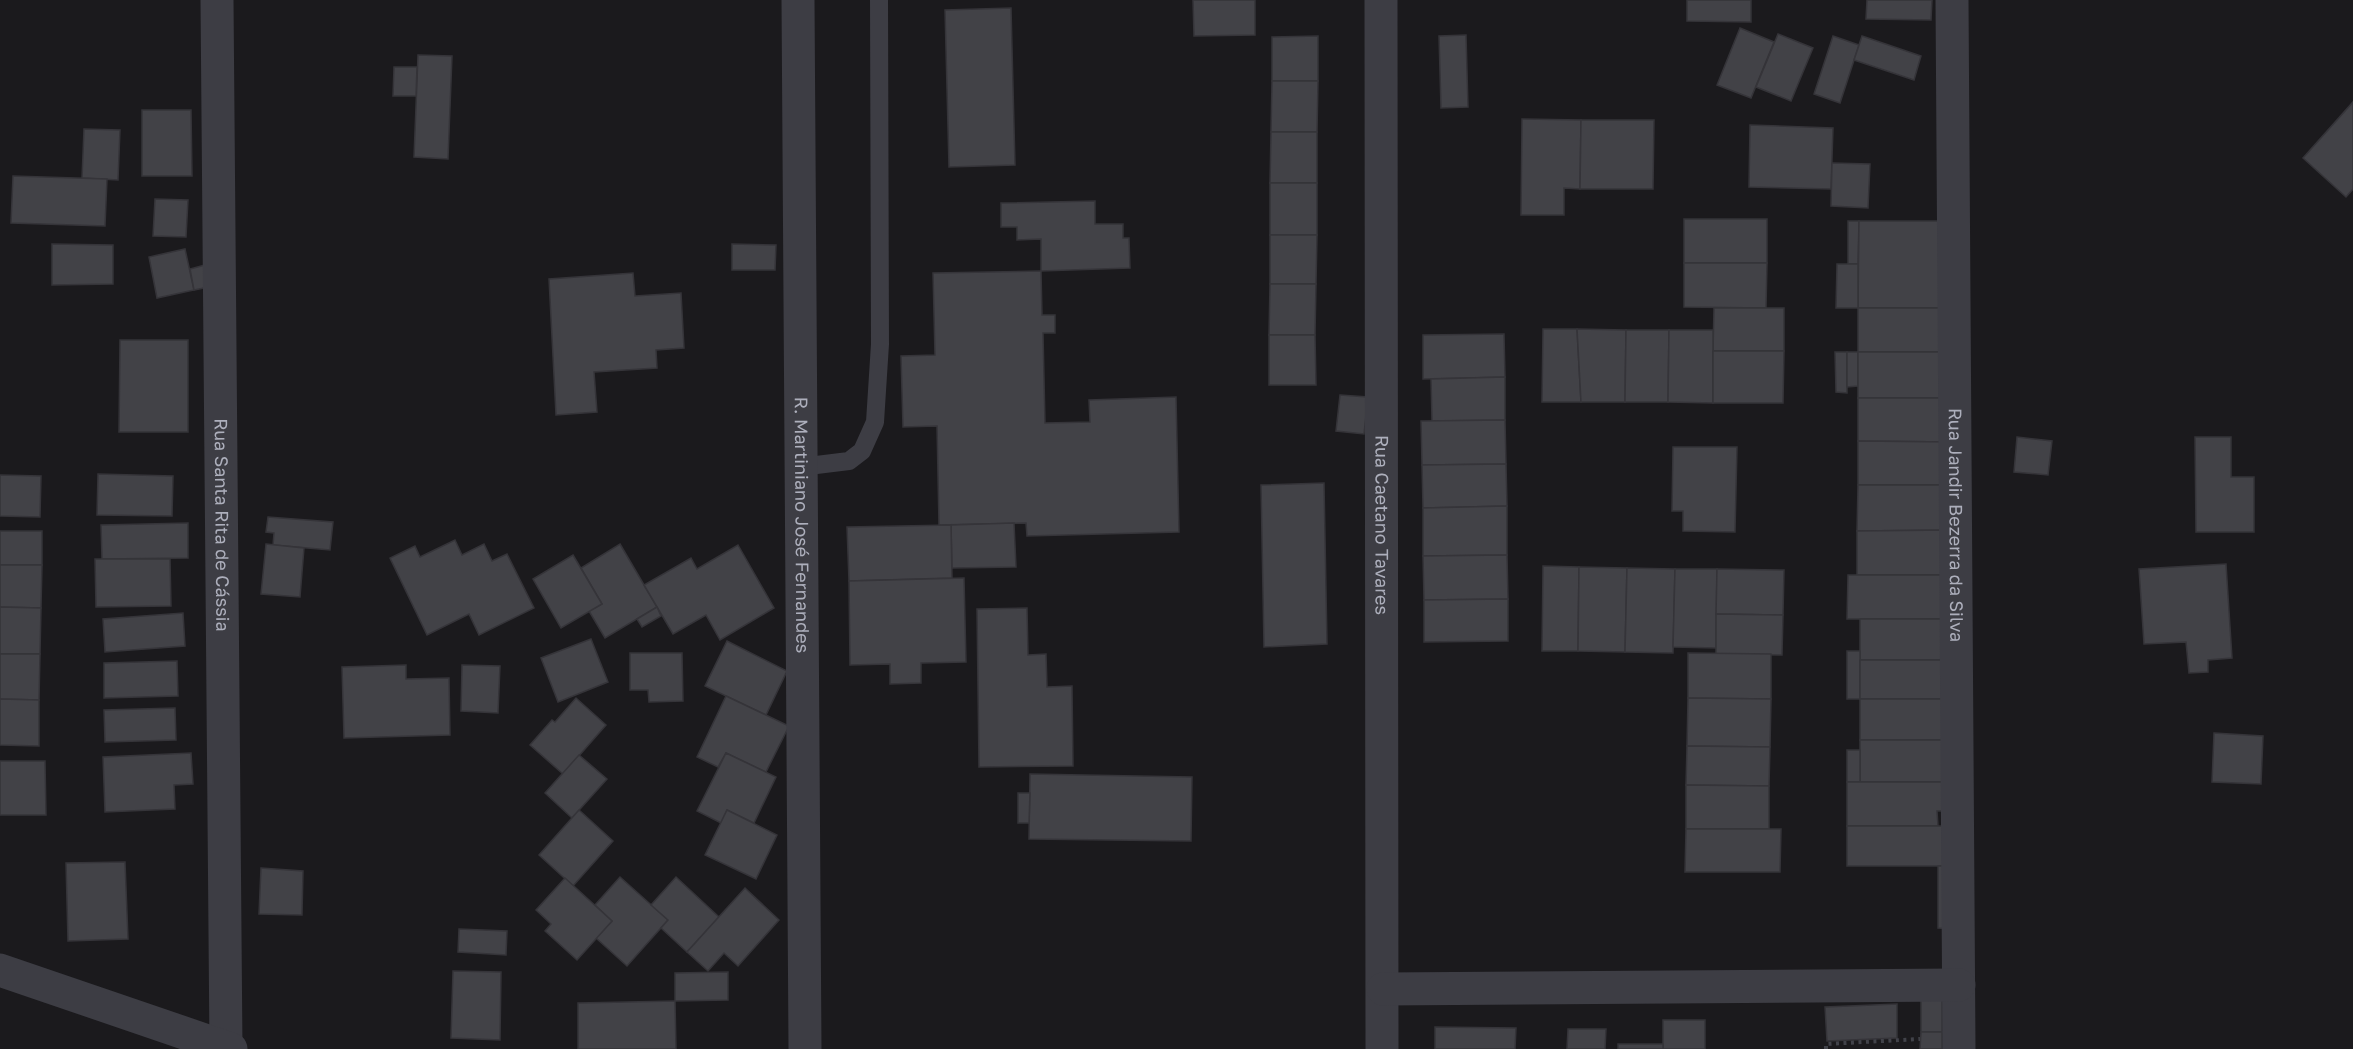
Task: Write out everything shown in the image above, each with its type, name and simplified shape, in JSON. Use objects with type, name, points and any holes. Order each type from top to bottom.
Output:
[{"type":"street","name":"Rua Santa Rita de Cássia","points":[[217,0],[228,1048]]},
{"type":"street","name":"R. Martiniano José Fernandes","points":[[798,0],[805,1049]]},
{"type":"street","name":"Rua Caetano Tavares","points":[[1381,0],[1382,1049]]},
{"type":"street","name":"Rua Jandir Bezerra da Silva","points":[[1952,0],[1959,1049]]},
{"type":"street","points":[[0,970],[228,1048]]},
{"type":"street","points":[[1383,989],[1959,985]]},
{"type":"lane","points":[[800,467],[849,461],[862,451],[875,422],[880,344],[879,0]]},
{"type":"path","points":[[1826,1049],[1826,1044],[1920,1039]]},
{"type":"path","points":[[1858,1049],[1861,1042]]},
{"type":"building","points":[[1193,0],[1255,0],[1255,35],[1194,36]]},
{"type":"building","points":[[1687,0],[1751,0],[1751,22],[1687,21]]},
{"type":"building","points":[[1867,0],[1932,0],[1931,20],[1866,19]]},
{"type":"building","points":[[1011,8],[1015,165],[949,167],[945,10]]},
{"type":"building","points":[[1740,28],[1774,42],[1751,98],[1717,85]]},
{"type":"building","points":[[1778,34],[1813,48],[1791,101],[1756,87]]},
{"type":"building","points":[[1466,35],[1468,107],[1441,108],[1439,36]]},
{"type":"building","points":[[1318,36],[1318,81],[1272,81],[1272,37]]},
{"type":"building","points":[[1833,36],[1859,45],[1840,103],[1814,94]]},
{"type":"building","points":[[1862,36],[1921,56],[1914,80],[1854,60]]},
{"type":"building","points":[[418,55],[452,56],[448,159],[414,157]]},
{"type":"building","points":[[394,67],[417,67],[416,96],[393,96]]},
{"type":"building","points":[[1272,81],[1318,81],[1317,132],[1271,132]]},
{"type":"building","points":[[2353,102],[2353,189],[2346,197],[2303,158]]},
{"type":"building","points":[[142,110],[191,110],[192,176],[142,176]]},
{"type":"building","points":[[1522,119],[1581,120],[1580,189],[1564,188],[1564,215],[1521,215]]},
{"type":"building","points":[[1581,120],[1654,120],[1653,189],[1580,189]]},
{"type":"building","points":[[1750,125],[1833,128],[1831,189],[1749,187]]},
{"type":"building","points":[[84,129],[120,130],[118,180],[82,178]]},
{"type":"building","points":[[1271,132],[1317,132],[1317,183],[1270,183]]},
{"type":"building","points":[[1832,163],[1870,164],[1868,208],[1831,206]]},
{"type":"building","points":[[13,176],[107,179],[105,226],[11,223]]},
{"type":"building","points":[[1270,183],[1317,183],[1317,235],[1270,235]]},
{"type":"building","points":[[155,199],[188,200],[186,237],[153,236]]},
{"type":"building","points":[[1095,201],[1095,224],[1123,224],[1123,238],[1129,238],[1130,268],[1041,271],[1041,239],[1017,240],[1017,227],[1001,227],[1001,203]]},
{"type":"building","points":[[1684,219],[1767,219],[1767,263],[1684,263]]},
{"type":"building","points":[[1848,221],[1859,221],[1858,264],[1848,264]]},
{"type":"building","points":[[1859,221],[1952,221],[1952,308],[1858,308]]},
{"type":"building","points":[[1270,235],[1317,235],[1316,284],[1270,284]]},
{"type":"building","points":[[52,244],[113,245],[113,284],[52,285]]},
{"type":"building","points":[[732,244],[776,245],[775,270],[732,270]]},
{"type":"building","points":[[185,249],[194,290],[157,298],[149,257]]},
{"type":"building","points":[[1684,263],[1767,263],[1766,308],[1684,307]]},
{"type":"building","points":[[1837,264],[1858,264],[1858,308],[1836,308]]},
{"type":"building","points":[[205,265],[209,287],[194,290],[190,269]]},
{"type":"building","points":[[1041,271],[1042,315],[1055,315],[1055,333],[1043,333],[1045,423],[1090,422],[1089,400],[1176,397],[1179,532],[1027,536],[1026,523],[939,525],[937,426],[903,427],[901,356],[935,355],[933,273]]},
{"type":"building","points":[[633,273],[635,296],[681,293],[684,348],[656,350],[657,368],[594,372],[597,412],[556,415],[549,279]]},
{"type":"building","points":[[1270,284],[1316,284],[1315,335],[1269,335]]},
{"type":"building","points":[[1714,308],[1784,308],[1784,351],[1713,351]]},
{"type":"building","points":[[1858,308],[1952,308],[1951,352],[1858,352]]},
{"type":"building","points":[[1543,329],[1577,329],[1581,402],[1542,402]]},
{"type":"building","points":[[1577,329],[1626,330],[1625,402],[1581,402]]},
{"type":"building","points":[[1626,330],[1669,330],[1668,402],[1625,402]]},
{"type":"building","points":[[1669,330],[1713,330],[1713,403],[1668,402]]},
{"type":"building","points":[[1504,334],[1505,377],[1423,379],[1423,335]]},
{"type":"building","points":[[1269,335],[1315,335],[1316,385],[1269,385]]},
{"type":"building","points":[[120,340],[188,340],[188,432],[119,432]]},
{"type":"building","points":[[1713,351],[1784,351],[1783,403],[1713,403]]},
{"type":"building","points":[[1835,352],[1847,352],[1847,393],[1836,392]]},
{"type":"building","points":[[1847,352],[1858,352],[1858,386],[1847,387]]},
{"type":"building","points":[[1858,352],[1951,352],[1951,398],[1858,398]]},
{"type":"building","points":[[1505,377],[1505,420],[1432,421],[1431,379]]},
{"type":"building","points":[[1340,395],[1368,397],[1364,434],[1336,431]]},
{"type":"building","points":[[1858,398],[1951,398],[1951,442],[1858,441]]},
{"type":"building","points":[[1505,420],[1506,464],[1422,465],[1421,421]]},
{"type":"building","points":[[2017,437],[2052,441],[2048,475],[2014,472]]},
{"type":"building","points":[[2195,437],[2231,437],[2231,477],[2254,477],[2254,532],[2196,532]]},
{"type":"building","points":[[1858,441],[1951,442],[1951,485],[1858,485]]},
{"type":"building","points":[[1673,447],[1737,447],[1735,532],[1683,531],[1683,511],[1672,511]]},
{"type":"building","points":[[1506,464],[1507,506],[1423,508],[1422,465]]},
{"type":"building","points":[[98,474],[173,476],[172,516],[97,515]]},
{"type":"building","points":[[0,475],[41,476],[40,517],[0,516]]},
{"type":"building","points":[[1324,483],[1327,644],[1264,647],[1261,485]]},
{"type":"building","points":[[1858,485],[1951,485],[1950,530],[1857,531]]},
{"type":"building","points":[[1507,506],[1507,555],[1423,556],[1423,508]]},
{"type":"building","points":[[268,517],[333,522],[330,550],[273,545],[274,533],[266,532]]},
{"type":"building","points":[[188,523],[188,558],[102,559],[101,525]]},
{"type":"building","points":[[1014,523],[1016,567],[952,568],[951,525]]},
{"type":"building","points":[[951,525],[952,578],[849,581],[847,527]]},
{"type":"building","points":[[1950,530],[1950,575],[1857,575],[1857,531]]},
{"type":"building","points":[[0,531],[42,531],[42,565],[0,565]]},
{"type":"building","points":[[455,540],[462,555],[484,544],[492,561],[507,554],[534,608],[479,635],[469,614],[427,635],[390,558],[415,546],[420,557]]},
{"type":"building","points":[[266,544],[304,548],[300,597],[261,594]]},
{"type":"building","points":[[620,544],[657,607],[605,638],[589,611],[602,604],[581,568]]},
{"type":"building","points":[[738,545],[774,608],[720,640],[706,615],[673,634],[644,585],[691,558],[697,569]]},
{"type":"building","points":[[573,555],[602,604],[561,628],[533,579]]},
{"type":"building","points":[[1507,555],[1508,599],[1424,600],[1423,556]]},
{"type":"building","points":[[95,559],[170,559],[171,606],[96,607]]},
{"type":"building","points":[[2226,564],[2232,658],[2208,660],[2208,672],[2189,673],[2186,642],[2144,644],[2139,569]]},
{"type":"building","points":[[0,565],[42,565],[41,608],[0,607]]},
{"type":"building","points":[[1543,566],[1579,567],[1578,651],[1542,651]]},
{"type":"building","points":[[1579,567],[1627,568],[1625,652],[1578,651]]},
{"type":"building","points":[[1627,568],[1675,569],[1673,653],[1625,652]]},
{"type":"building","points":[[1675,569],[1717,569],[1716,648],[1673,647]]},
{"type":"building","points":[[1717,569],[1784,570],[1783,615],[1716,614]]},
{"type":"building","points":[[1848,575],[1950,575],[1950,619],[1847,619]]},
{"type":"building","points":[[964,578],[966,662],[921,663],[921,683],[890,684],[890,664],[850,665],[849,581]]},
{"type":"building","points":[[1508,599],[1508,641],[1424,642],[1424,600]]},
{"type":"building","points":[[0,607],[41,608],[40,654],[0,654]]},
{"type":"building","points":[[657,607],[661,616],[642,627],[637,619]]},
{"type":"building","points":[[1027,608],[1028,655],[1046,654],[1047,687],[1072,686],[1073,766],[979,767],[977,609]]},
{"type":"building","points":[[183,613],[185,646],[105,652],[103,619]]},
{"type":"building","points":[[1716,614],[1783,615],[1782,655],[1716,654]]},
{"type":"building","points":[[1860,619],[1950,619],[1950,660],[1860,660]]},
{"type":"building","points":[[591,639],[608,682],[558,702],[541,658]]},
{"type":"building","points":[[727,641],[787,671],[766,715],[705,686]]},
{"type":"building","points":[[1847,651],[1860,651],[1860,699],[1847,699]]},
{"type":"building","points":[[630,653],[682,653],[683,701],[649,702],[648,690],[630,690]]},
{"type":"building","points":[[1688,653],[1771,654],[1771,699],[1688,698]]},
{"type":"building","points":[[0,654],[40,654],[39,700],[0,699]]},
{"type":"building","points":[[1860,660],[1950,660],[1950,699],[1860,699]]},
{"type":"building","points":[[177,661],[178,696],[104,698],[104,663]]},
{"type":"building","points":[[406,665],[406,679],[449,678],[450,735],[344,738],[342,667]]},
{"type":"building","points":[[462,665],[500,666],[498,713],[461,711]]},
{"type":"building","points":[[726,696],[789,726],[766,772],[726,753],[718,767],[697,757]]},
{"type":"building","points":[[576,698],[606,725],[563,774],[530,745]]},
{"type":"building","points":[[1688,698],[1771,699],[1770,747],[1687,746]]},
{"type":"building","points":[[0,699],[39,700],[39,746],[0,745]]},
{"type":"building","points":[[1860,699],[1950,699],[1950,740],[1860,740]]},
{"type":"building","points":[[175,708],[176,740],[105,742],[104,710]]},
{"type":"building","points":[[2214,733],[2263,736],[2261,784],[2212,782]]},
{"type":"building","points":[[1860,740],[1950,740],[1950,782],[1860,782]]},
{"type":"building","points":[[1687,746],[1770,747],[1769,786],[1686,785]]},
{"type":"building","points":[[1847,750],[1860,750],[1860,782],[1847,782]]},
{"type":"building","points":[[191,753],[193,784],[174,785],[175,809],[105,812],[103,757]]},
{"type":"building","points":[[726,753],[776,777],[754,823],[727,810],[721,823],[697,811]]},
{"type":"building","points":[[579,755],[607,779],[572,818],[545,793]]},
{"type":"building","points":[[0,761],[45,761],[46,815],[0,815]]},
{"type":"building","points":[[1030,774],[1192,777],[1191,841],[1029,839]]},
{"type":"building","points":[[1847,782],[1950,782],[1949,811],[1937,811],[1938,826],[1847,826]]},
{"type":"building","points":[[1686,785],[1769,786],[1769,829],[1686,829]]},
{"type":"building","points":[[1018,793],[1030,793],[1029,823],[1018,823]]},
{"type":"building","points":[[579,810],[613,841],[573,886],[539,855]]},
{"type":"building","points":[[727,810],[777,835],[756,879],[705,855]]},
{"type":"building","points":[[1847,826],[1951,826],[1951,866],[1847,866]]},
{"type":"building","points":[[1686,829],[1781,829],[1780,872],[1685,872]]},
{"type":"building","points":[[125,862],[128,939],[68,941],[66,863]]},
{"type":"building","points":[[1938,866],[1951,866],[1951,929],[1938,928]]},
{"type":"building","points":[[261,868],[303,871],[302,915],[259,914]]},
{"type":"building","points":[[620,877],[668,920],[627,966],[596,938],[612,921],[595,905]]},
{"type":"building","points":[[676,877],[719,917],[687,952],[661,928],[668,920],[651,905]]},
{"type":"building","points":[[565,878],[612,921],[577,960],[545,931],[551,924],[536,910]]},
{"type":"building","points":[[745,888],[779,920],[738,966],[724,953],[708,971],[687,952]]},
{"type":"building","points":[[459,929],[507,931],[506,955],[458,952]]},
{"type":"building","points":[[453,971],[501,972],[500,1040],[451,1038]]},
{"type":"building","points":[[728,972],[728,1000],[675,1001],[675,973]]},
{"type":"building","points":[[1921,998],[1942,998],[1942,1032],[1921,1032]]},
{"type":"building","points":[[675,1001],[676,1049],[578,1049],[578,1003]]},
{"type":"building","points":[[1897,1004],[1897,1038],[1827,1041],[1825,1007]]},
{"type":"building","points":[[1663,1020],[1705,1020],[1705,1049],[1663,1049]]},
{"type":"building","points":[[1435,1027],[1516,1028],[1515,1049],[1435,1049]]},
{"type":"building","points":[[1568,1029],[1606,1029],[1605,1049],[1567,1049]]},
{"type":"building","points":[[1921,1032],[1942,1032],[1942,1049],[1920,1049]]},
{"type":"building","points":[[1618,1044],[1663,1044],[1663,1049],[1618,1049]]}]
